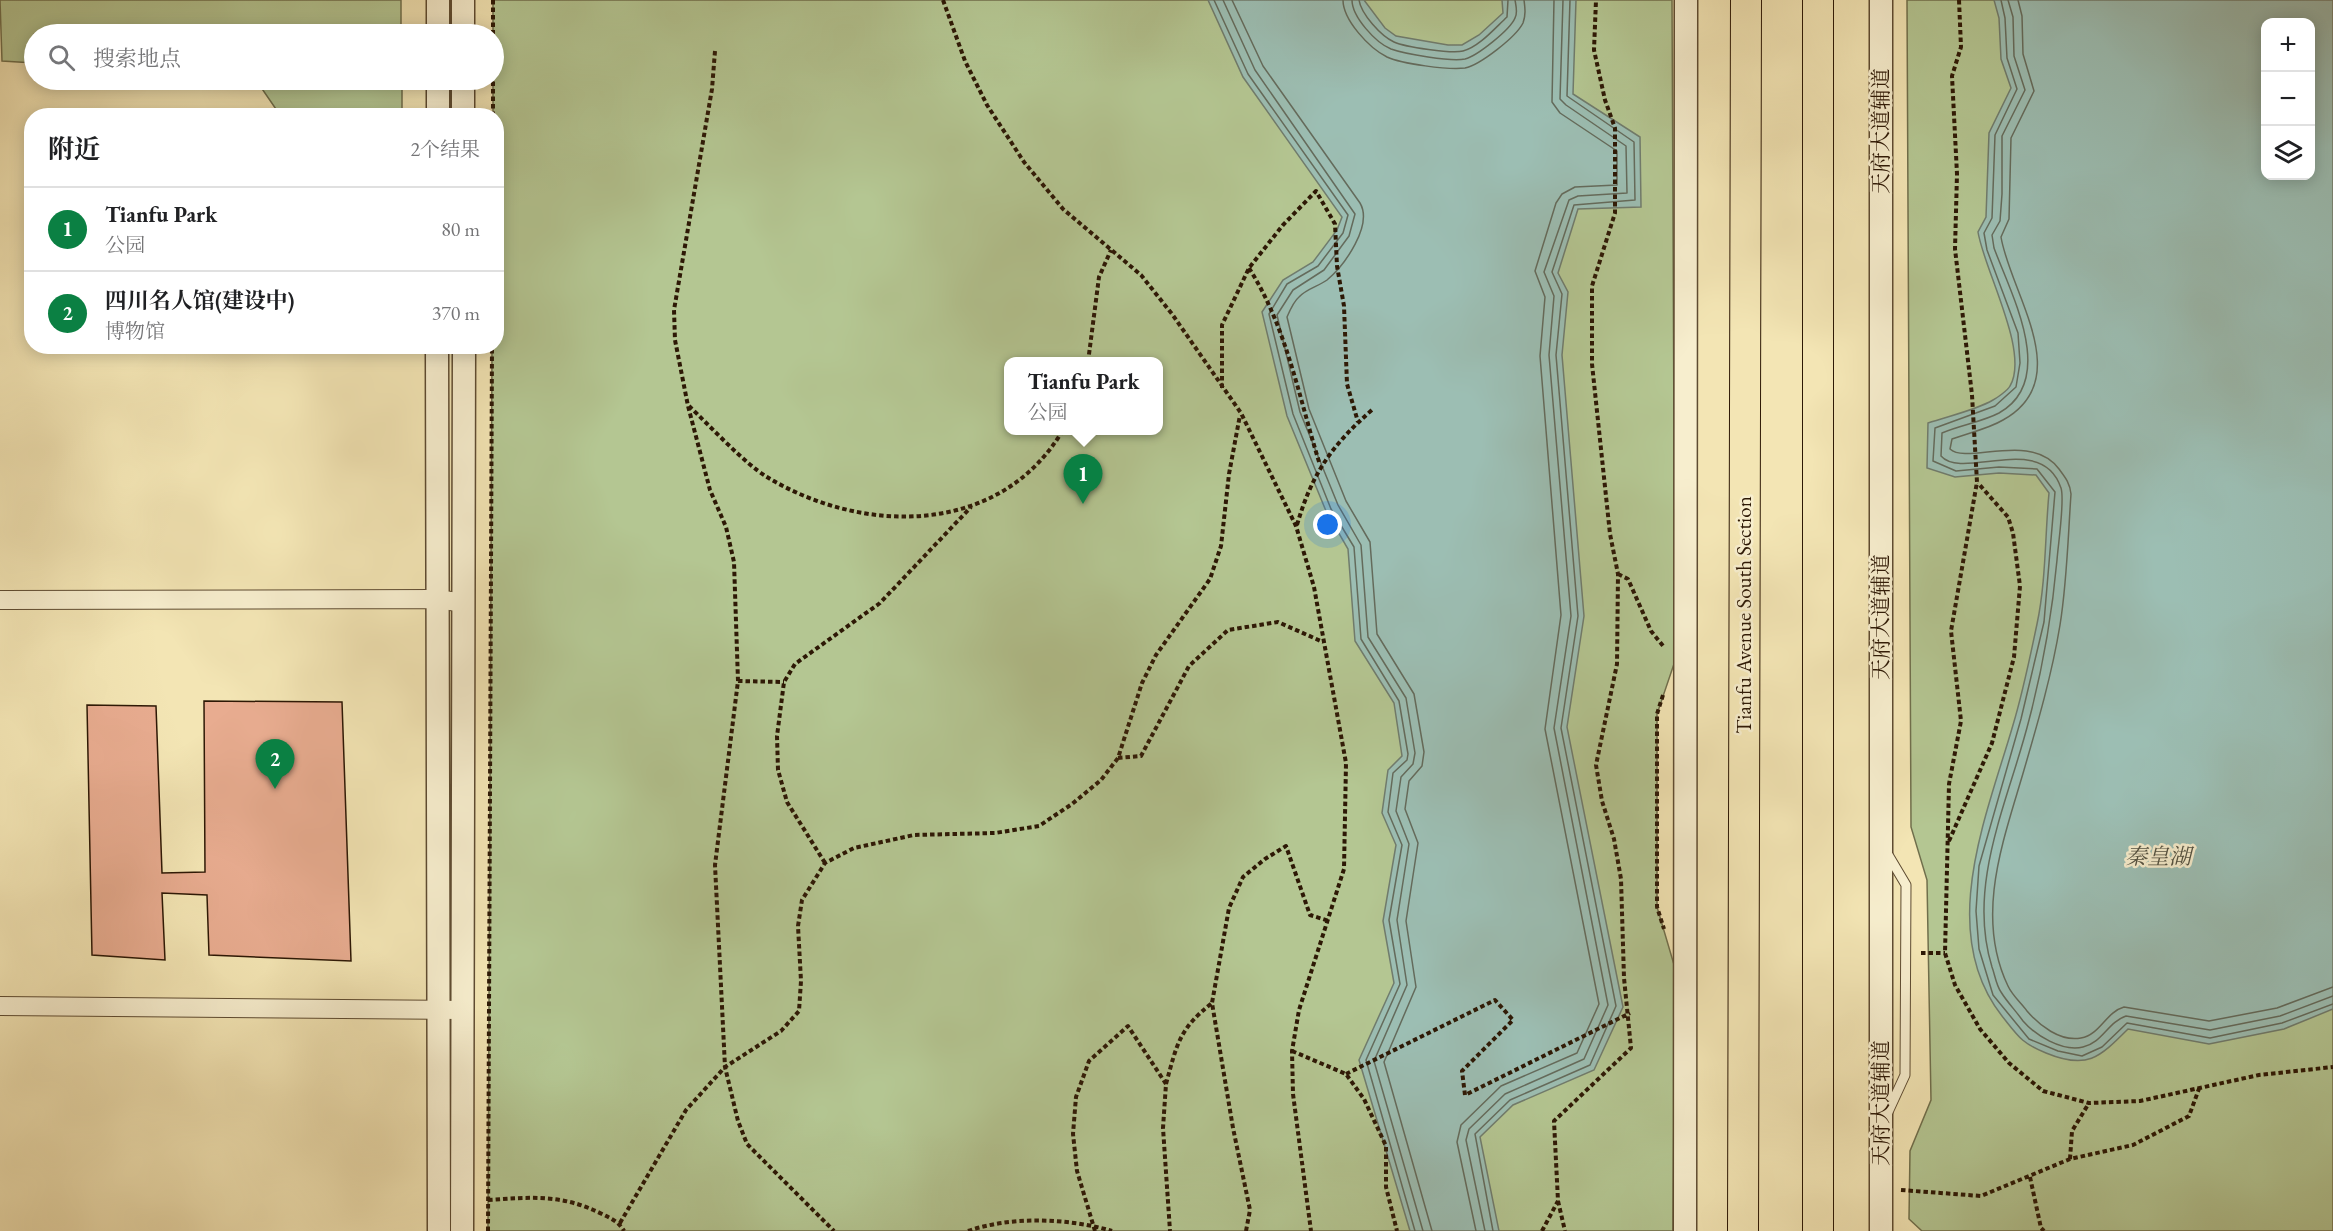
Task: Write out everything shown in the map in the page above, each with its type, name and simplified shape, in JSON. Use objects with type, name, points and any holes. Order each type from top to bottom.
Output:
[{"type":"highway","name":"Tianfu Avenue South Section","points":[[1743,1231],[1746,2]]},
{"type":"highway","points":[[1818,3],[1818,1231]]},
{"type":"street","points":[[438,0],[438,24]]},
{"type":"street","points":[[463,0],[463,24]]},
{"type":"street","points":[[1685,1231],[1686,2]]},
{"type":"street","name":"天府大道辅道","points":[[1881,2],[1881,1231]]},
{"type":"street","points":[[438,90],[438,108]]},
{"type":"street","points":[[463,90],[463,108]]},
{"type":"street","points":[[437,354],[439,1231]]},
{"type":"street","points":[[462,1231],[464,354]]},
{"type":"street","points":[[0,600],[436,599],[465,603]]},
{"type":"street","points":[[0,1006],[463,1010]]},
{"type":"path","points":[[493,0],[493,24]]},
{"type":"path","points":[[943,0],[964,61],[987,105],[1024,162],[1063,209],[1141,275],[1172,314],[1222,389],[1241,413],[1296,526],[1314,587],[1347,764],[1344,869],[1299,1010],[1292,1051],[1293,1094],[1311,1231]]},
{"type":"path","points":[[1565,1231],[1558,1201],[1554,1121],[1631,1048],[1630,1013],[1624,978],[1621,879],[1614,839],[1602,801],[1596,765],[1617,664],[1618,574],[1610,534],[1592,363],[1592,286],[1615,213],[1615,128],[1605,100],[1594,50],[1596,0]]},
{"type":"path","points":[[1959,0],[1961,47],[1952,76],[1957,174],[1955,249],[1972,394],[1977,482],[1951,631],[1961,721],[1948,784],[1945,953],[1955,985],[1980,1029],[2009,1063],[2043,1091],[2089,1103],[2140,1101],[2200,1086],[2259,1075],[2333,1067]]},
{"type":"path","points":[[715,51],[712,89],[674,310],[675,340],[688,406],[710,490],[726,527],[734,562],[738,681],[715,865],[725,1067],[738,1121],[747,1143],[834,1231]]},
{"type":"path","points":[[493,90],[493,108]]},
{"type":"path","points":[[1222,389],[1222,325],[1249,268],[1283,225],[1316,191],[1335,224],[1337,266],[1344,306],[1347,384],[1358,422]]},
{"type":"path","points":[[1089,357],[1099,277],[1111,250]]},
{"type":"path","points":[[1249,268],[1266,294],[1283,336],[1320,465]]},
{"type":"path","points":[[488,1231],[492,354]]},
{"type":"path","points":[[688,406],[764,475],[800,495],[836,509],[882,516],[932,516],[971,507],[1017,482],[1052,449],[1060,435]]},
{"type":"path","points":[[1296,526],[1306,494],[1320,465],[1335,444],[1372,409]]},
{"type":"path","points":[[620,1223],[686,1110],[725,1067],[782,1031],[799,1011],[801,981],[798,926],[802,900],[825,863],[854,848],[914,835],[995,833],[1039,825],[1072,804],[1101,780],[1118,758],[1142,683],[1152,664],[1210,579],[1221,546],[1229,474],[1241,413]]},
{"type":"path","points":[[1948,843],[1992,743],[2014,657],[2020,586],[2013,533],[2008,517],[1977,482]]},
{"type":"path","points":[[825,863],[787,802],[778,770],[777,736],[784,682],[795,664],[880,603],[971,507]]},
{"type":"path","points":[[1618,574],[1628,579],[1651,631],[1669,653]]},
{"type":"path","points":[[1118,758],[1141,756],[1189,666],[1228,630],[1278,622],[1324,642]]},
{"type":"path","points":[[738,681],[784,682]]},
{"type":"path","points":[[1246,1231],[1250,1210],[1233,1128],[1212,1003],[1229,908],[1244,878],[1265,859],[1286,846],[1310,915],[1329,921]]},
{"type":"path","points":[[1921,953],[1945,953]]},
{"type":"path","points":[[1346,1074],[1495,1000],[1513,1020],[1462,1071],[1465,1095],[1630,1013]]},
{"type":"path","points":[[1170,1231],[1163,1128],[1166,1084],[1177,1046],[1190,1020],[1212,1003]]},
{"type":"path","points":[[1095,1231],[1077,1171],[1073,1134],[1076,1096],[1089,1061],[1128,1026],[1166,1084]]},
{"type":"path","points":[[1292,1051],[1346,1074],[1364,1099],[1386,1146],[1386,1187],[1397,1231]]},
{"type":"path","points":[[1900,1190],[1981,1196],[2030,1178],[2070,1159],[2133,1146],[2189,1116],[2200,1086]]},
{"type":"path","points":[[2070,1159],[2072,1131],[2089,1103]]},
{"type":"path","points":[[2030,1178],[2041,1228],[2044,1231]]},
{"type":"path","points":[[488,1200],[547,1196],[580,1203],[620,1223],[624,1231]]},
{"type":"path","points":[[1542,1231],[1558,1201]]},
{"type":"path","points":[[968,1231],[1023,1221],[1092,1225],[1112,1231]]},
{"type":"green space","points":[[0,0],[401,0],[401,24],[24,24],[24,62],[2,61]]},
{"type":"green space","points":[[493,0],[1672,0],[1675,661],[1657,714],[1657,907],[1675,968],[1673,1231],[488,1231],[492,354],[504,354],[504,108],[493,108],[493,90],[504,90],[504,24],[493,24]]},
{"type":"green space","name":"秦皇湖","points":[[1907,0],[2333,0],[2333,1231],[1922,1231],[1909,1219],[1910,1151],[1931,1100],[1927,880],[1911,827]]},
{"type":"green space","points":[[263,90],[402,90],[402,108],[275,108]]},
{"type":"water","points":[[1208,0],[1364,0],[1385,28],[1396,36],[1448,45],[1462,45],[1479,35],[1503,13],[1502,0],[1576,0],[1573,94],[1640,137],[1641,207],[1578,209],[1558,273],[1568,292],[1562,355],[1584,616],[1567,727],[1623,1007],[1594,1070],[1513,1105],[1480,1137],[1499,1231],[1410,1231],[1359,1060],[1394,983],[1383,921],[1396,845],[1382,813],[1388,770],[1402,756],[1394,703],[1355,641],[1348,549],[1326,511],[1287,416],[1262,312],[1283,280],[1313,262],[1337,230],[1342,217],[1243,77]]},
{"type":"water","name":"秦皇湖","points":[[1994,0],[2333,0],[2333,1009],[2284,1029],[2209,1044],[2128,1029],[2100,1054],[2082,1061],[2072,1060],[2046,1053],[2021,1038],[2002,1016],[1982,983],[1972,948],[1970,911],[1973,873],[1991,797],[2020,700],[2037,624],[2044,575],[2049,493],[2036,475],[1999,473],[1955,477],[1927,468],[1928,423],[1995,399],[2009,388],[2015,371],[2010,332],[1978,232],[1986,217],[1989,133],[2011,88],[2001,59],[1999,18]]},
{"type":"building","points":[[204,701],[342,702],[351,961],[209,955],[207,895],[162,893],[165,960],[92,955],[87,705],[156,706],[162,873],[205,872]]},
{"type":"place","name":"Tianfu Park","points":[[1083,504]]},
{"type":"place","name":"四川名人馆(建设中)","points":[[275,789]]}]
